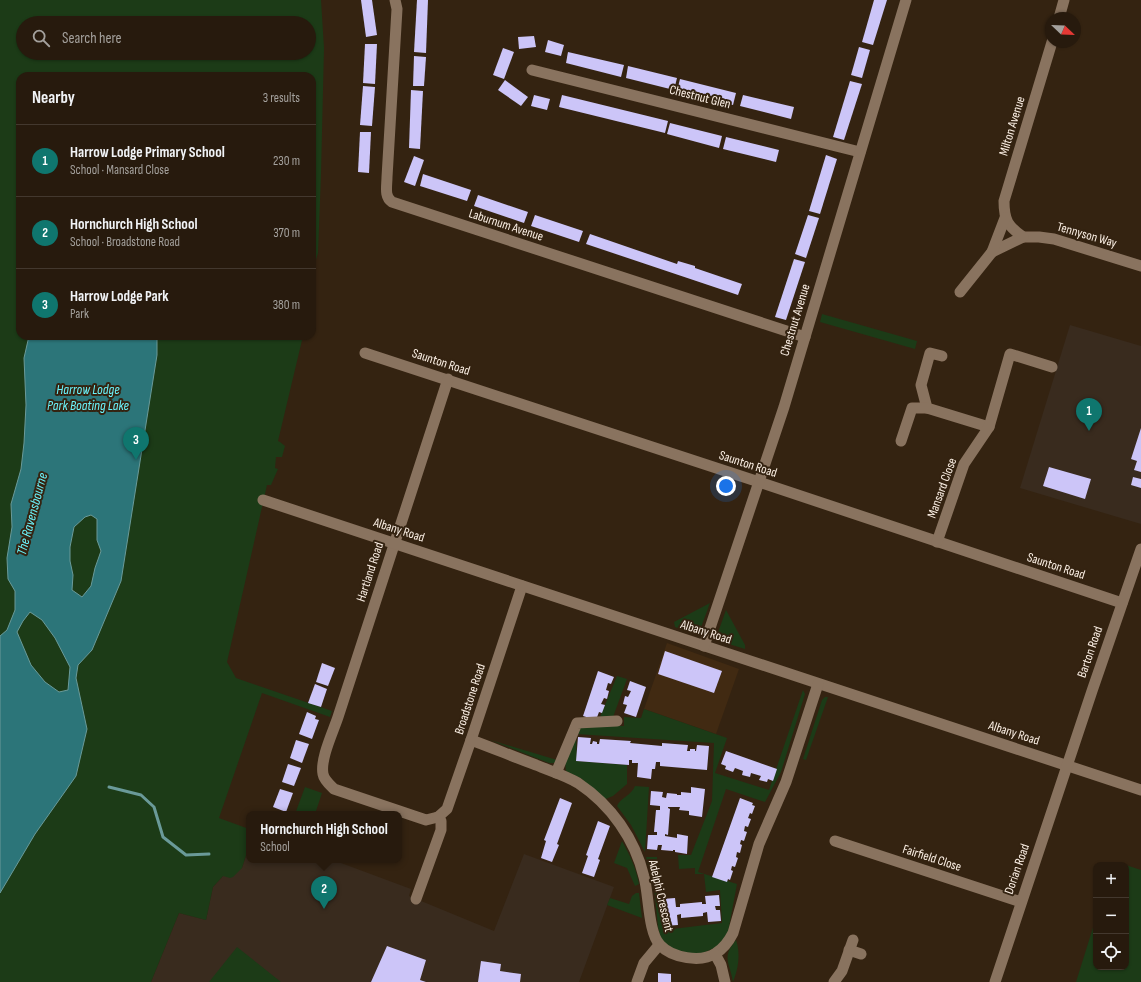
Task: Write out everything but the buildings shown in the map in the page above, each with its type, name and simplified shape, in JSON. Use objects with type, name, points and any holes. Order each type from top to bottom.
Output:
[{"type":"street","name":"Laburnum Avenue","points":[[395,0],[397,9],[387,177],[388,200],[805,337]]},
{"type":"street","name":"Chestnut Avenue","points":[[704,646],[759,482],[805,337],[906,0]]},
{"type":"street","points":[[1061,12],[1064,0]]},
{"type":"street","name":"Milton Avenue","points":[[960,292],[992,252],[1005,218],[1004,201],[1050,48]]},
{"type":"street","name":"Chestnut Glen","points":[[532,70],[860,152]]},
{"type":"street","points":[[1005,218],[1013,230],[1023,237]]},
{"type":"street","name":"Milton Avenue","points":[[992,252],[1023,237]]},
{"type":"street","name":"Tennyson Way","points":[[1023,237],[1040,237],[1054,240],[1141,266]]},
{"type":"street","name":"Saunton Road","points":[[366,353],[1122,603]]},
{"type":"street","points":[[926,408],[921,385],[930,353],[942,356]]},
{"type":"street","name":"Mansard Close","points":[[937,542],[964,464],[989,427],[1010,354],[1052,367]]},
{"type":"street","name":"Hartland Road","points":[[399,811],[334,789],[326,782],[323,775],[323,761],[448,379]]},
{"type":"street","points":[[901,441],[912,408],[926,408],[989,427]]},
{"type":"street","name":"Albany Road","points":[[263,500],[1141,790]]},
{"type":"street","name":"Barton Road","points":[[1067,765],[1141,549]]},
{"type":"street","name":"Broadstone Road","points":[[438,817],[447,809],[522,586]]},
{"type":"street","points":[[725,982],[721,966],[715,954],[727,944],[733,933],[759,844],[786,782],[818,684]]},
{"type":"street","points":[[556,773],[577,723],[618,721]]},
{"type":"street","name":"Adelphi Crescent","points":[[471,740],[576,782],[597,797],[626,833],[642,869],[647,891],[652,928],[659,944],[674,954],[686,958],[705,957],[715,954]]},
{"type":"street","name":"Dorian Road","points":[[995,982],[1067,765]]},
{"type":"street","name":"Hartland Road","points":[[402,812],[426,820],[438,817]]},
{"type":"street","points":[[416,899],[441,830],[438,817]]},
{"type":"street","name":"Fairfield Close","points":[[835,841],[1021,902]]},
{"type":"street","points":[[637,982],[644,963],[659,944]]},
{"type":"street","points":[[834,982],[842,971],[851,945],[861,954]]},
{"type":"shaded area","points":[[1070,325],[1141,346],[1141,524],[1020,488]]},
{"type":"shaded area","points":[[667,643],[739,669],[716,734],[644,709]]},
{"type":"shaded area","points":[[524,854],[614,887],[579,982],[151,982],[179,913],[206,920],[213,887],[223,876],[242,868],[246,855],[246,863],[341,863],[411,889],[409,896],[494,931]]},
{"type":"green space","points":[[0,0],[321,0],[324,48],[321,174],[318,253],[316,260],[316,72],[16,72],[16,340],[302,340],[278,441],[285,446],[282,457],[276,457],[275,468],[278,469],[271,485],[267,485],[227,662],[236,678],[332,711],[330,717],[262,693],[219,818],[246,828],[246,855],[242,868],[233,877],[230,878],[223,876],[213,887],[206,920],[179,913],[151,982],[0,982]]},
{"type":"green space","points":[[822,314],[917,341],[915,349],[820,322]]},
{"type":"green space","points":[[710,603],[700,630],[692,633],[675,627],[674,622]]},
{"type":"green space","points":[[726,610],[745,645],[745,649],[719,641],[716,638]]},
{"type":"green space","points":[[617,676],[627,679],[613,717],[600,717]]},
{"type":"green space","points":[[803,690],[805,694],[781,772],[765,802],[726,789],[698,872],[737,884],[728,932],[719,946],[698,955],[672,949],[661,939],[658,927],[654,886],[656,882],[659,881],[664,930],[722,923],[720,890],[706,892],[704,874],[695,874],[695,868],[679,869],[678,855],[691,855],[712,801],[714,743],[576,734],[577,761],[627,765],[627,784],[613,796],[603,800],[582,779],[566,771],[565,762],[579,726],[624,726],[624,717],[641,718],[644,709],[727,738],[715,773],[769,790]]},
{"type":"green space","points":[[825,697],[828,697],[806,760],[803,759],[822,700]]},
{"type":"green space","points":[[490,740],[557,760],[554,763],[549,763]]},
{"type":"green space","points":[[635,786],[649,787],[645,852],[631,825],[617,806]]},
{"type":"green space","points":[[305,787],[322,793],[316,811],[296,811]]},
{"type":"green space","points":[[622,841],[636,872],[639,884],[635,886],[627,868],[614,863]]},
{"type":"green space","points":[[646,857],[657,857],[658,874],[653,874],[650,872]]},
{"type":"green space","points":[[1129,866],[1141,870],[1141,982],[1076,982],[1093,928],[1093,970],[1129,970]]},
{"type":"green space","points":[[639,893],[642,918],[607,905],[610,898],[629,904],[632,896]]},
{"type":"green space","points":[[736,940],[738,945],[738,962],[733,982],[728,956],[731,946]]},
{"type":"green space","points":[[237,947],[281,982],[209,982]]},
{"type":"water","name":"Harrow Lodge Park Boating Lake","points":[[28,340],[157,340],[157,355],[121,581],[92,650],[78,665],[76,678],[87,729],[76,776],[35,834],[0,893],[0,636],[7,630],[15,610],[15,591],[8,579],[7,558],[12,527],[11,504],[21,469],[26,405],[24,358]],"holes":[[[91,515],[97,519],[97,540],[101,551],[91,586],[82,597],[72,590],[73,575],[70,561],[70,547],[74,527],[85,517]],[[30,612],[42,620],[55,638],[70,667],[68,690],[59,692],[45,682],[31,665],[17,632]]]},
{"type":"waterway","points":[[109,787],[141,795],[154,807],[163,837],[186,855],[209,854]]},
{"type":"place","name":"Harrow Lodge Primary School","points":[[1089,431]]},
{"type":"place","name":"Harrow Lodge Park","points":[[136,460]]},
{"type":"place","name":"Hornchurch High School","points":[[324,909]]},
{"type":"water label","name":"The Ravensbourne","points":[[32,514]]}]
